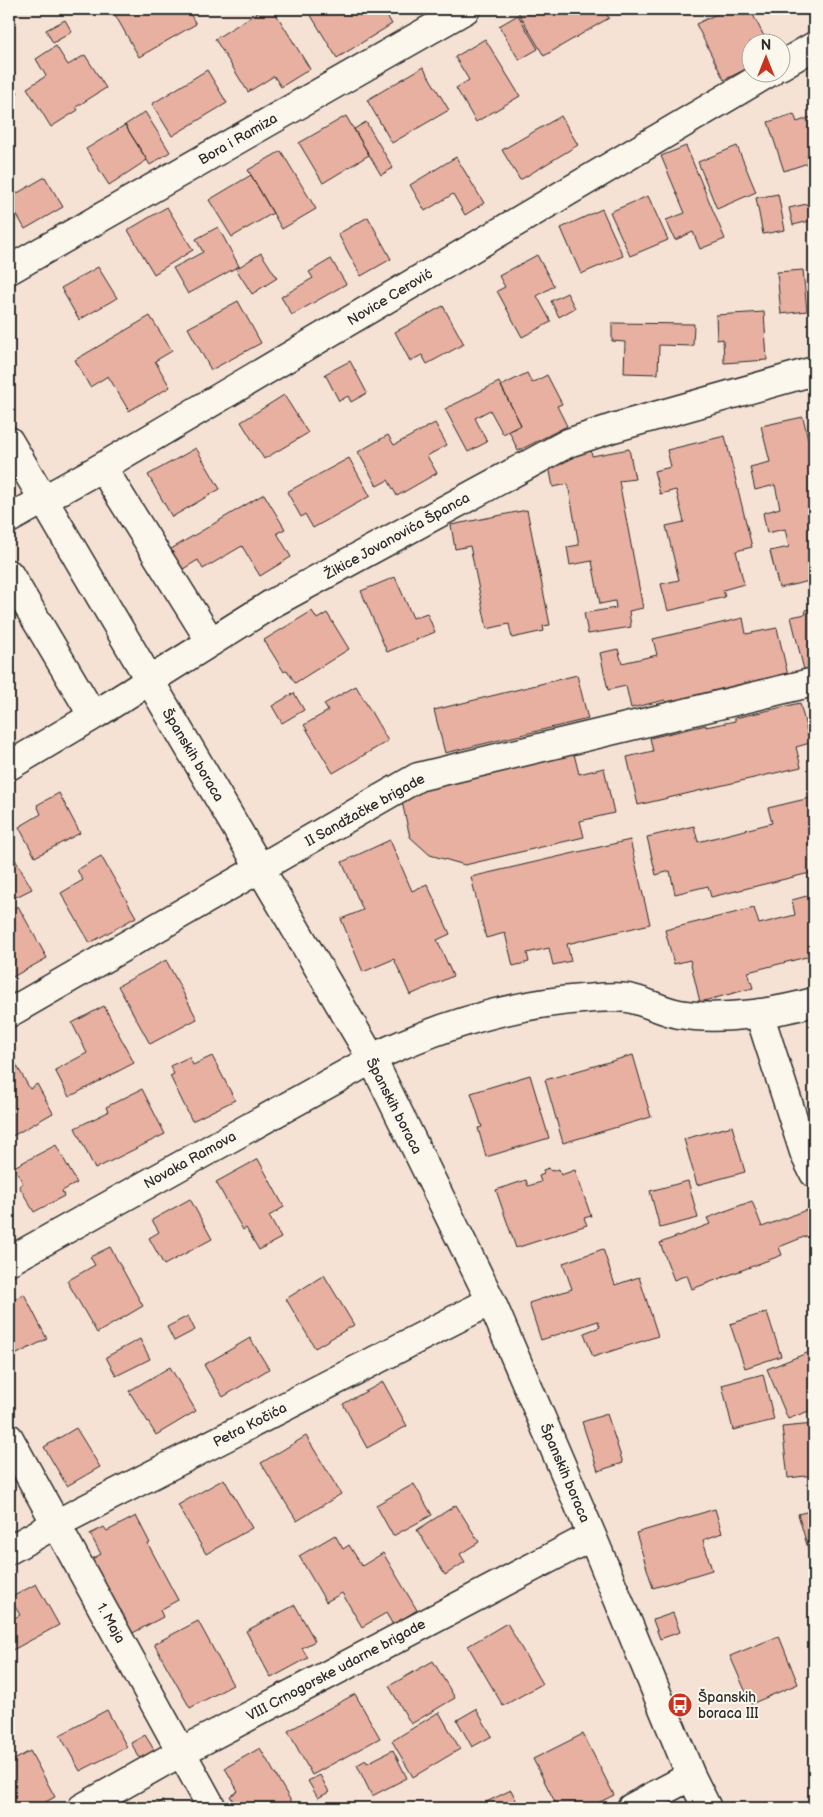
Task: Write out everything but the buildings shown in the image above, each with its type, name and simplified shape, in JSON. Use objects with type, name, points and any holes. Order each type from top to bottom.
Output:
[{"type":"street","name":"Bora i Ramiza","points":[[9,270],[466,9]]},
{"type":"street","points":[[790,60],[814,46]]},
{"type":"street","name":"Novice Cerović","points":[[9,519],[102,467],[753,82]]},
{"type":"street","name":"Žikice Jovanovića Španca","points":[[9,766],[94,716],[273,603],[568,443],[613,428],[814,371]]},
{"type":"street","name":"Španskih boraca","points":[[9,441],[372,1059],[491,1301],[592,1536],[691,1776],[707,1808]]},
{"type":"street","points":[[102,467],[210,642]]},
{"type":"street","points":[[9,574],[94,716]]},
{"type":"street","name":"II Sandžačke brigade","points":[[9,1013],[418,777],[814,682]]},
{"type":"street","name":"Novaka Ramova","points":[[9,1261],[372,1059],[408,1042],[460,1023],[494,1014],[570,1000],[597,998],[629,998],[676,1014],[697,1017],[759,1013],[814,1002]]},
{"type":"street","points":[[759,1013],[805,1155],[814,1173]]},
{"type":"street","name":"Petra Kočića","points":[[9,1550],[56,1524],[491,1301]]},
{"type":"street","name":"1. Maja","points":[[9,1438],[212,1808]]},
{"type":"street","name":"VIII Crnogorske udarne brigade","points":[[82,1808],[182,1752],[592,1536]]},
{"type":"street","points":[[631,1808],[691,1776]]},
{"type":"place","name":"Španskih boraca III","points":[[680,1705]]}]
